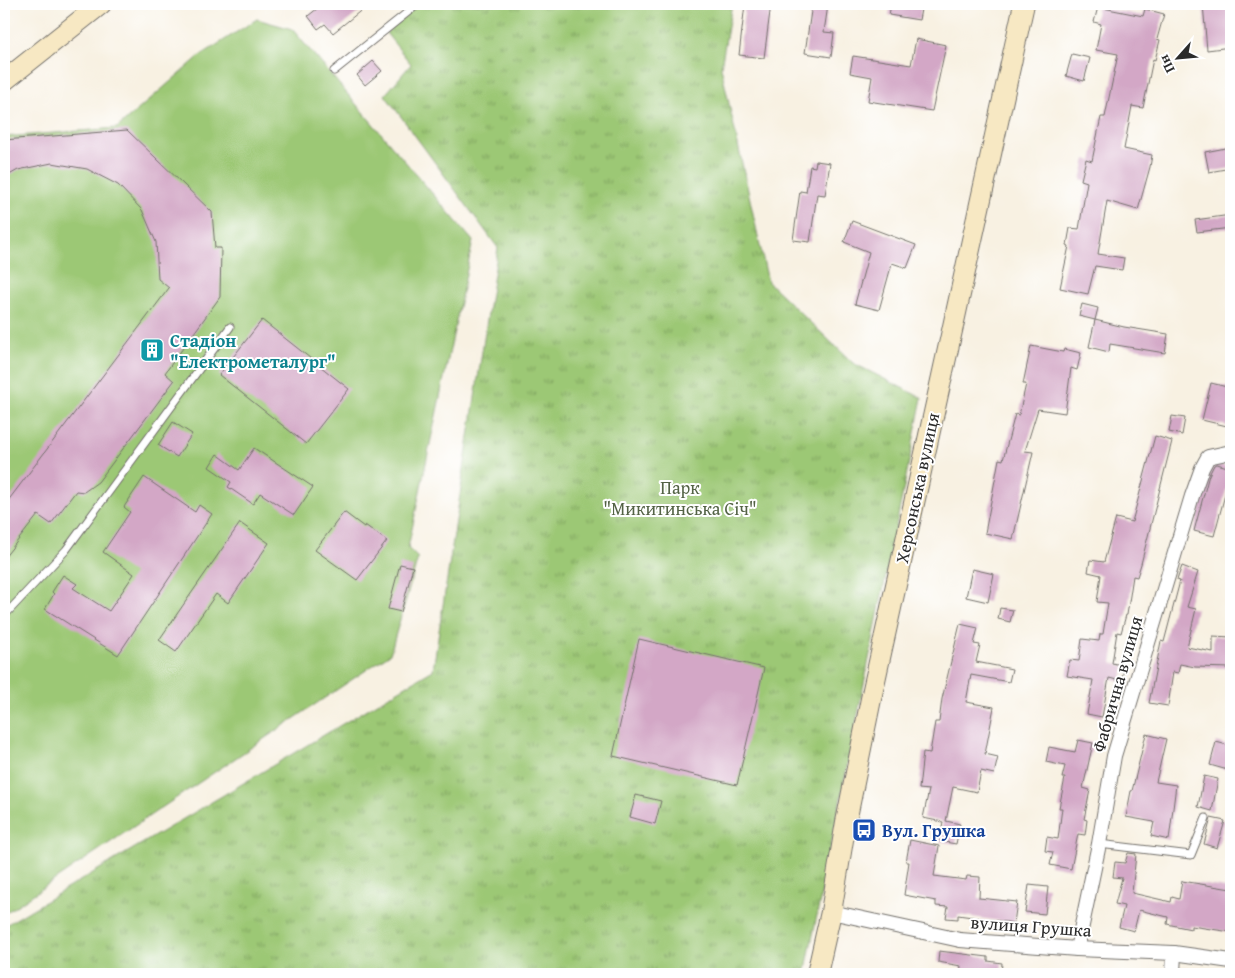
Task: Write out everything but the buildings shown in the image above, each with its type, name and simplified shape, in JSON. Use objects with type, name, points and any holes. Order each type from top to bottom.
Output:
[{"type":"main road","points":[[4,81],[100,4]]},
{"type":"main road","name":"Херсонська вулиця","points":[[817,974],[831,912],[846,822],[872,694],[1024,4]]},
{"type":"street","name":"Фабрична вулиця","points":[[1077,949],[1099,844],[1114,756],[1194,489],[1208,457],[1231,452]]},
{"type":"street","name":"вулиця Грушка","points":[[831,912],[960,940],[1077,949],[1174,953],[1231,961]]},
{"type":"street","points":[[1173,974],[1174,953]]},
{"type":"lane","points":[[334,71],[418,4]]},
{"type":"lane","points":[[4,616],[66,550],[230,327]]},
{"type":"lane","points":[[1099,844],[1191,855],[1206,818]]},
{"type":"green space","name":"Парк \"Микитинська Січ\"","points":[[420,4],[732,4],[721,67],[768,282],[853,363],[922,398],[805,974],[4,974],[4,926],[433,670],[498,248],[385,95],[411,64],[386,33]]},
{"type":"green space","points":[[257,19],[292,29],[473,241],[408,548],[418,558],[390,654],[4,914],[4,137],[117,128],[201,55]]},
{"type":"place","name":"Стадіон \"Електрометалург\"","points":[[152,350]]},
{"type":"place","name":"Вул. Грушка","points":[[864,830]]}]
